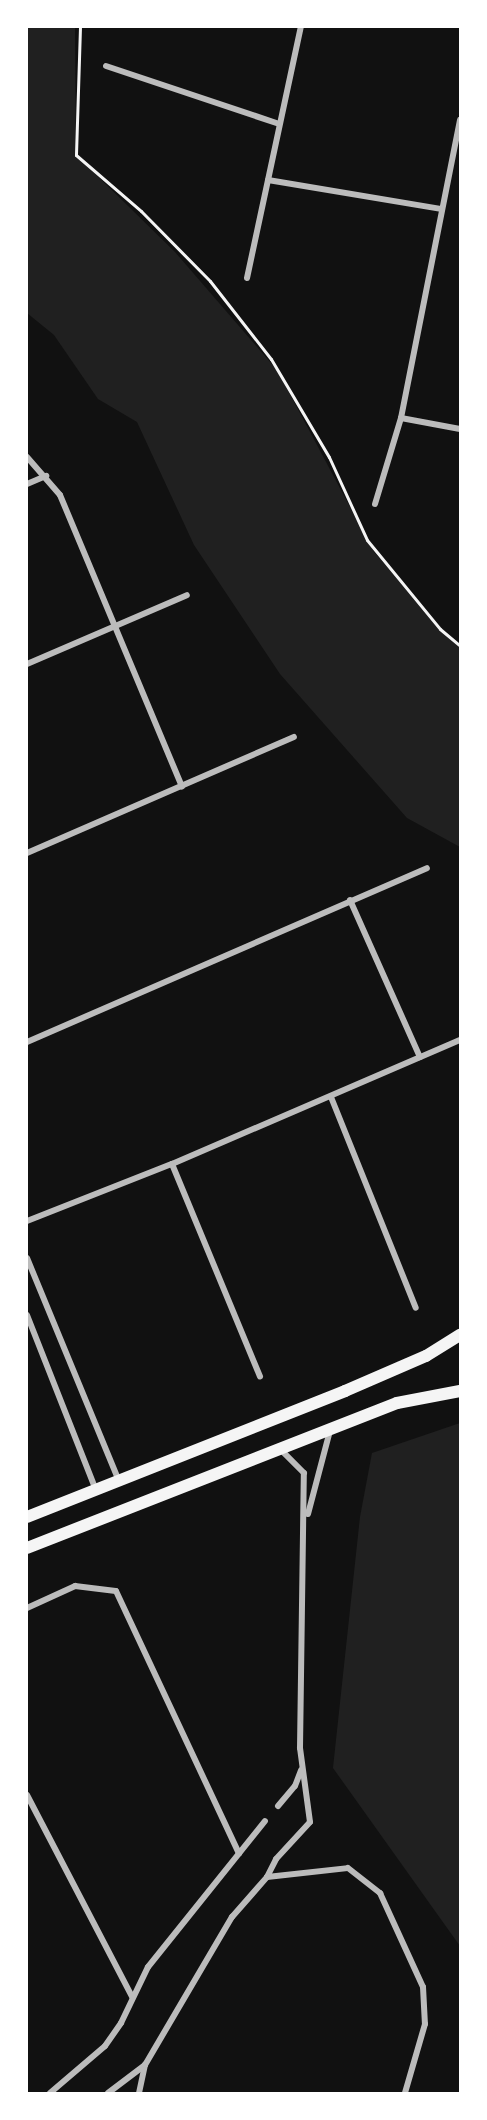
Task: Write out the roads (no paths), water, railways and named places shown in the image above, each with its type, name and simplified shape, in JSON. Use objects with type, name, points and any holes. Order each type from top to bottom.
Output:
[{"type":"main road","points":[[27,1517],[95,1488],[345,1391],[426,1356],[460,1335]]},
{"type":"main road","points":[[27,1548],[279,1448],[330,1431],[396,1403],[460,1391]]},
{"type":"street","points":[[247,278],[301,27]]},
{"type":"street","points":[[106,66],[279,124]]},
{"type":"street","points":[[375,504],[401,418],[460,120]]},
{"type":"street","points":[[268,180],[441,209]]},
{"type":"street","points":[[401,418],[460,429]]},
{"type":"street","points":[[27,457],[60,495],[73,522],[113,628],[182,787]]},
{"type":"street","points":[[27,484],[45,476]]},
{"type":"street","points":[[27,664],[187,595]]},
{"type":"street","points":[[27,853],[294,737]]},
{"type":"street","points":[[27,1042],[427,868]]},
{"type":"street","points":[[350,900],[420,1057]]},
{"type":"street","points":[[27,1221],[172,1164],[460,1040]]},
{"type":"street","points":[[331,1097],[416,1308]]},
{"type":"street","points":[[172,1164],[260,1376]]},
{"type":"street","points":[[27,1258],[118,1479]]},
{"type":"street","points":[[27,1315],[95,1488]]},
{"type":"street","points":[[306,1520],[330,1431]]},
{"type":"street","points":[[139,2093],[146,2065],[232,1917],[267,1877],[276,1859],[310,1822],[301,1770],[301,1607],[306,1520],[304,1473],[279,1448]]},
{"type":"street","points":[[27,1608],[75,1586],[116,1591],[239,1854]]},
{"type":"street","points":[[278,1806],[295,1786],[301,1770]]},
{"type":"street","points":[[27,1795],[132,1997]]},
{"type":"street","points":[[50,2093],[105,2046],[148,1967],[265,1821]]},
{"type":"street","points":[[267,1877],[348,1868],[380,1893],[423,1986],[426,2002],[425,2024],[405,2093]]},
{"type":"street","points":[[108,2093],[146,2065]]}]
